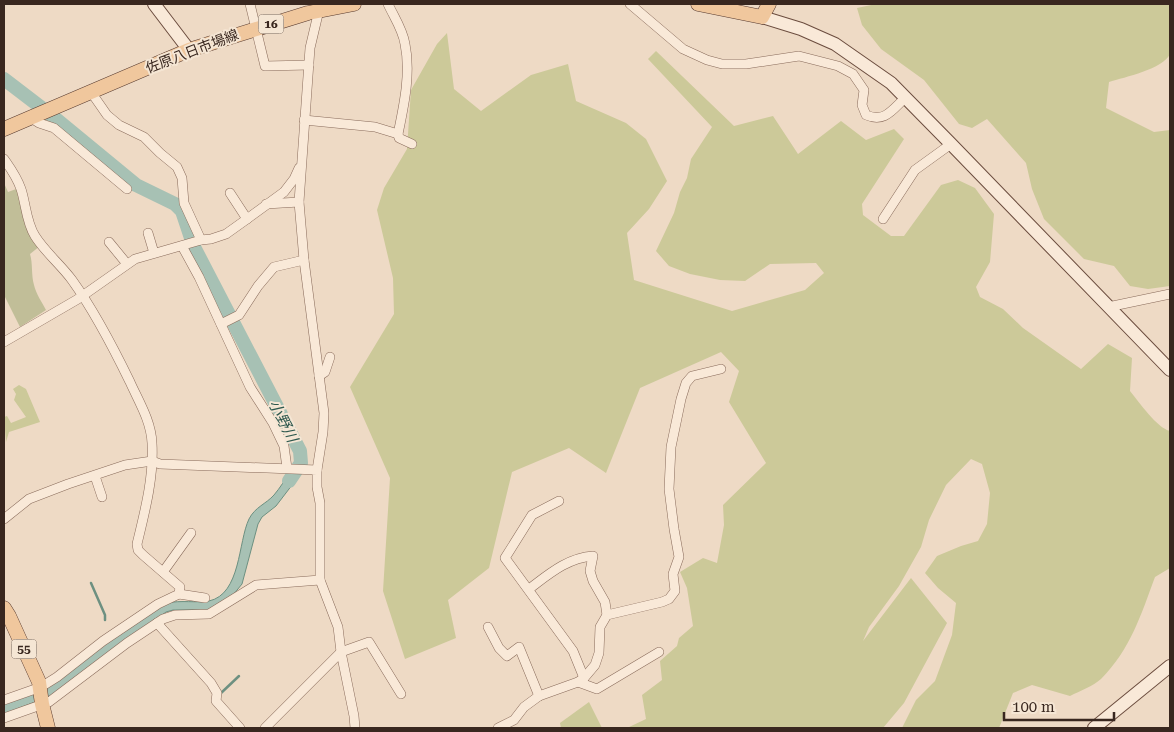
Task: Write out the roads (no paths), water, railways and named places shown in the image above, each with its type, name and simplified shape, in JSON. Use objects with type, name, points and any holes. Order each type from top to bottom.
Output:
[{"type":"main road","name":"佐原八日市場線","points":[[31,118],[189,50],[319,10],[354,4]]},
{"type":"main road","points":[[698,4],[762,17],[770,4]]},
{"type":"main road","name":"16","points":[[4,129],[31,118]]},
{"type":"main road","name":"55","points":[[4,610],[41,695],[48,728]]},
{"type":"street","points":[[154,4],[189,50]]},
{"type":"street","points":[[250,4],[265,66],[309,65]]},
{"type":"street","points":[[388,4],[406,44],[407,75],[398,134],[399,138],[412,144]]},
{"type":"street","points":[[630,4],[683,49],[707,60],[722,64],[746,64],[800,56],[838,66],[853,74],[864,90],[862,105],[866,115],[876,119],[885,117],[906,97]]},
{"type":"street","points":[[319,10],[310,48],[299,202],[304,260],[324,413],[317,470],[317,487],[320,503],[320,580],[338,627],[355,728]]},
{"type":"street","points":[[762,17],[801,29],[835,44],[891,83],[1170,370]]},
{"type":"street","points":[[91,92],[107,115],[118,125],[144,137],[177,167],[182,178],[184,204],[201,240]]},
{"type":"street","points":[[31,118],[58,131],[127,189]]},
{"type":"street","points":[[304,120],[375,128],[398,134]]},
{"type":"street","points":[[883,219],[915,170],[951,144]]},
{"type":"street","points":[[4,160],[16,177],[22,190],[28,219],[34,235],[53,260],[71,278],[112,343],[144,410],[152,441],[152,461],[150,486],[137,544],[138,550],[180,587],[179,594]]},
{"type":"street","points":[[4,342],[82,296],[135,259],[226,234],[284,192],[294,179],[301,165]]},
{"type":"street","points":[[230,193],[247,219]]},
{"type":"street","points":[[266,204],[299,202]]},
{"type":"street","points":[[148,233],[154,254]]},
{"type":"street","points":[[109,242],[127,264]]},
{"type":"street","points":[[182,246],[199,277],[250,387],[273,423],[284,446],[290,468]]},
{"type":"street","points":[[221,324],[239,315],[258,286],[274,267],[304,260]]},
{"type":"street","points":[[1108,307],[1170,294]]},
{"type":"street","points":[[319,376],[325,372],[330,357]]},
{"type":"street","points":[[607,614],[662,602],[668,599],[675,591],[673,574],[679,556],[669,489],[671,447],[681,398],[686,383],[692,376],[721,369]]},
{"type":"street","points":[[4,519],[29,499],[125,465],[152,461],[160,464],[306,468],[317,470]]},
{"type":"street","points":[[95,476],[102,497]]},
{"type":"street","points":[[559,501],[532,515],[505,558],[573,651],[581,680],[598,689],[659,652]]},
{"type":"street","points":[[163,572],[191,533]]},
{"type":"street","points":[[498,728],[514,724],[524,707],[539,696],[581,680],[595,665],[599,653],[600,627],[607,614],[605,602],[590,571],[593,556],[580,557],[565,562],[529,589]]},
{"type":"street","points":[[4,700],[41,695],[49,702],[127,643],[157,623],[175,614],[209,614],[256,585],[320,580]]},
{"type":"street","points":[[4,718],[41,695],[57,677],[103,641],[158,604],[179,594],[205,598]]},
{"type":"street","points":[[157,623],[211,683],[217,693],[216,700],[240,728]]},
{"type":"street","points":[[488,628],[499,648],[507,656],[519,647],[539,696]]},
{"type":"street","points":[[265,728],[341,652],[370,642],[401,694]]},
{"type":"street","points":[[1094,728],[1170,666]]},
{"type":"waterway","name":"小野川","points":[[4,79],[136,185],[175,204],[182,211],[194,247],[300,451],[301,463],[289,481]]},
{"type":"waterway","points":[[91,583],[105,615],[105,620]]},
{"type":"waterway","points":[[220,694],[239,676]]}]
